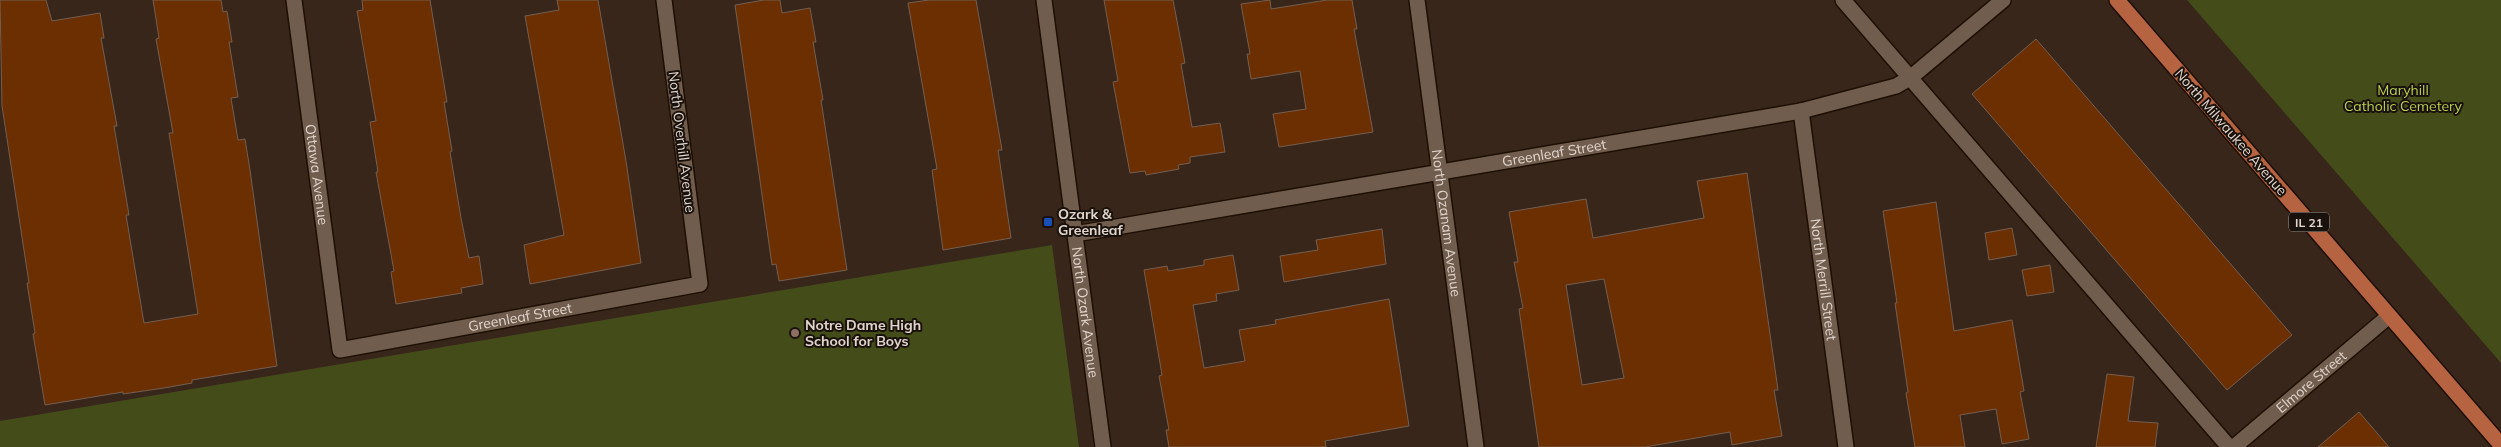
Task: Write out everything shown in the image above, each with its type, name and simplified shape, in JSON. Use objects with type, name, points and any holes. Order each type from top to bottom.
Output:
[{"type":"main road","name":"North Milwaukee Avenue","points":[[2117,0],[2501,445]]},
{"type":"street","name":"Ottawa Avenue","points":[[294,0],[340,350]]},
{"type":"street","name":"North Overhill Avenue","points":[[664,0],[700,284]]},
{"type":"street","name":"North Ozark Avenue","points":[[1044,0],[1103,447]]},
{"type":"street","name":"North Ozanam Avenue","points":[[1417,0],[1476,447]]},
{"type":"street","points":[[1843,0],[2229,447]]},
{"type":"street","name":"Greenleaf Street","points":[[1075,234],[1440,174],[1801,111],[1878,92],[1910,78],[2003,0]]},
{"type":"street","name":"North Merrill Street","points":[[1801,111],[1846,447]]},
{"type":"street","name":"Greenleaf Street","points":[[340,350],[700,284]]},
{"type":"street","name":"Elmore Street","points":[[2234,447],[2389,316]]},
{"type":"green space","name":"Maryhill Catholic Cemetery","points":[[2187,0],[2501,0],[2501,363]]},
{"type":"green space","name":"Notre Dame High School for Boys","points":[[1052,245],[1079,447],[0,447],[0,421]]},
{"type":"building","points":[[0,0],[46,0],[52,21],[100,13],[104,38],[101,38],[117,126],[114,126],[129,215],[126,215],[144,323],[198,314],[169,133],[173,133],[156,39],[159,38],[153,0],[221,0],[223,12],[227,11],[232,42],[229,42],[238,97],[231,98],[238,140],[245,139],[277,366],[192,380],[192,383],[164,388],[123,394],[123,392],[45,405],[33,334],[35,333],[27,283],[29,283],[2,106]]},
{"type":"building","points":[[362,0],[430,0],[447,102],[444,102],[452,151],[450,152],[461,218],[469,258],[479,256],[483,284],[461,288],[462,293],[396,304],[391,272],[394,271],[376,172],[378,172],[370,122],[376,121],[357,11],[363,10]]},
{"type":"building","points":[[557,0],[598,0],[626,161],[641,263],[530,284],[524,245],[564,235],[525,16],[559,10]]},
{"type":"building","points":[[764,0],[780,0],[782,13],[810,8],[816,42],[813,42],[823,100],[821,100],[847,270],[779,281],[776,264],[772,265],[735,5]]},
{"type":"building","points":[[929,0],[976,0],[1002,150],[998,150],[1011,238],[943,250],[932,170],[937,169],[908,3]]},
{"type":"building","points":[[1104,0],[1173,0],[1185,63],[1181,64],[1192,127],[1220,123],[1225,152],[1190,157],[1190,163],[1178,165],[1179,169],[1146,175],[1145,171],[1130,173],[1113,82],[1118,81]]},
{"type":"building","points":[[1270,0],[1271,9],[1327,0],[1352,0],[1357,29],[1354,29],[1373,132],[1279,147],[1273,114],[1306,109],[1300,71],[1251,79],[1247,54],[1250,54],[1241,4]]},
{"type":"building","points":[[2036,39],[2292,335],[2227,390],[1972,94]]},
{"type":"building","points":[[1747,173],[1778,390],[1774,390],[1782,436],[1732,445],[1730,432],[1645,447],[1539,447],[1519,309],[1523,308],[1514,262],[1518,262],[1509,212],[1586,199],[1593,238],[1704,218],[1697,181]],"holes":[[[1604,279],[1624,378],[1582,385],[1566,285]]]},
{"type":"building","points":[[1936,202],[1954,331],[2012,320],[2024,391],[2020,392],[2029,439],[2002,444],[1996,409],[1960,415],[1965,447],[1915,447],[1906,393],[1908,392],[1895,303],[1897,303],[1883,211]]},
{"type":"building","points":[[2012,228],[2017,255],[1989,260],[1985,233]]},
{"type":"building","points":[[1382,229],[1386,264],[1284,282],[1280,256],[1318,250],[1316,240]]},
{"type":"building","points":[[1233,255],[1239,290],[1216,294],[1217,301],[1193,305],[1204,368],[1245,361],[1239,330],[1276,324],[1275,320],[1389,299],[1409,426],[1325,441],[1326,447],[1169,447],[1166,430],[1169,430],[1159,376],[1162,375],[1144,270],[1167,266],[1168,271],[1204,265],[1204,260]]},
{"type":"building","points":[[2050,265],[2054,292],[2027,296],[2022,270]]},
{"type":"building","points":[[2107,374],[2134,377],[2128,421],[2158,423],[2155,447],[2096,447]]},
{"type":"building","points":[[2359,412],[2389,447],[2318,447]]},
{"type":"place","name":"Ozark & Greenleaf","points":[[1048,222]]},
{"type":"place","name":"Notre Dame High School for Boys","points":[[795,333]]}]
